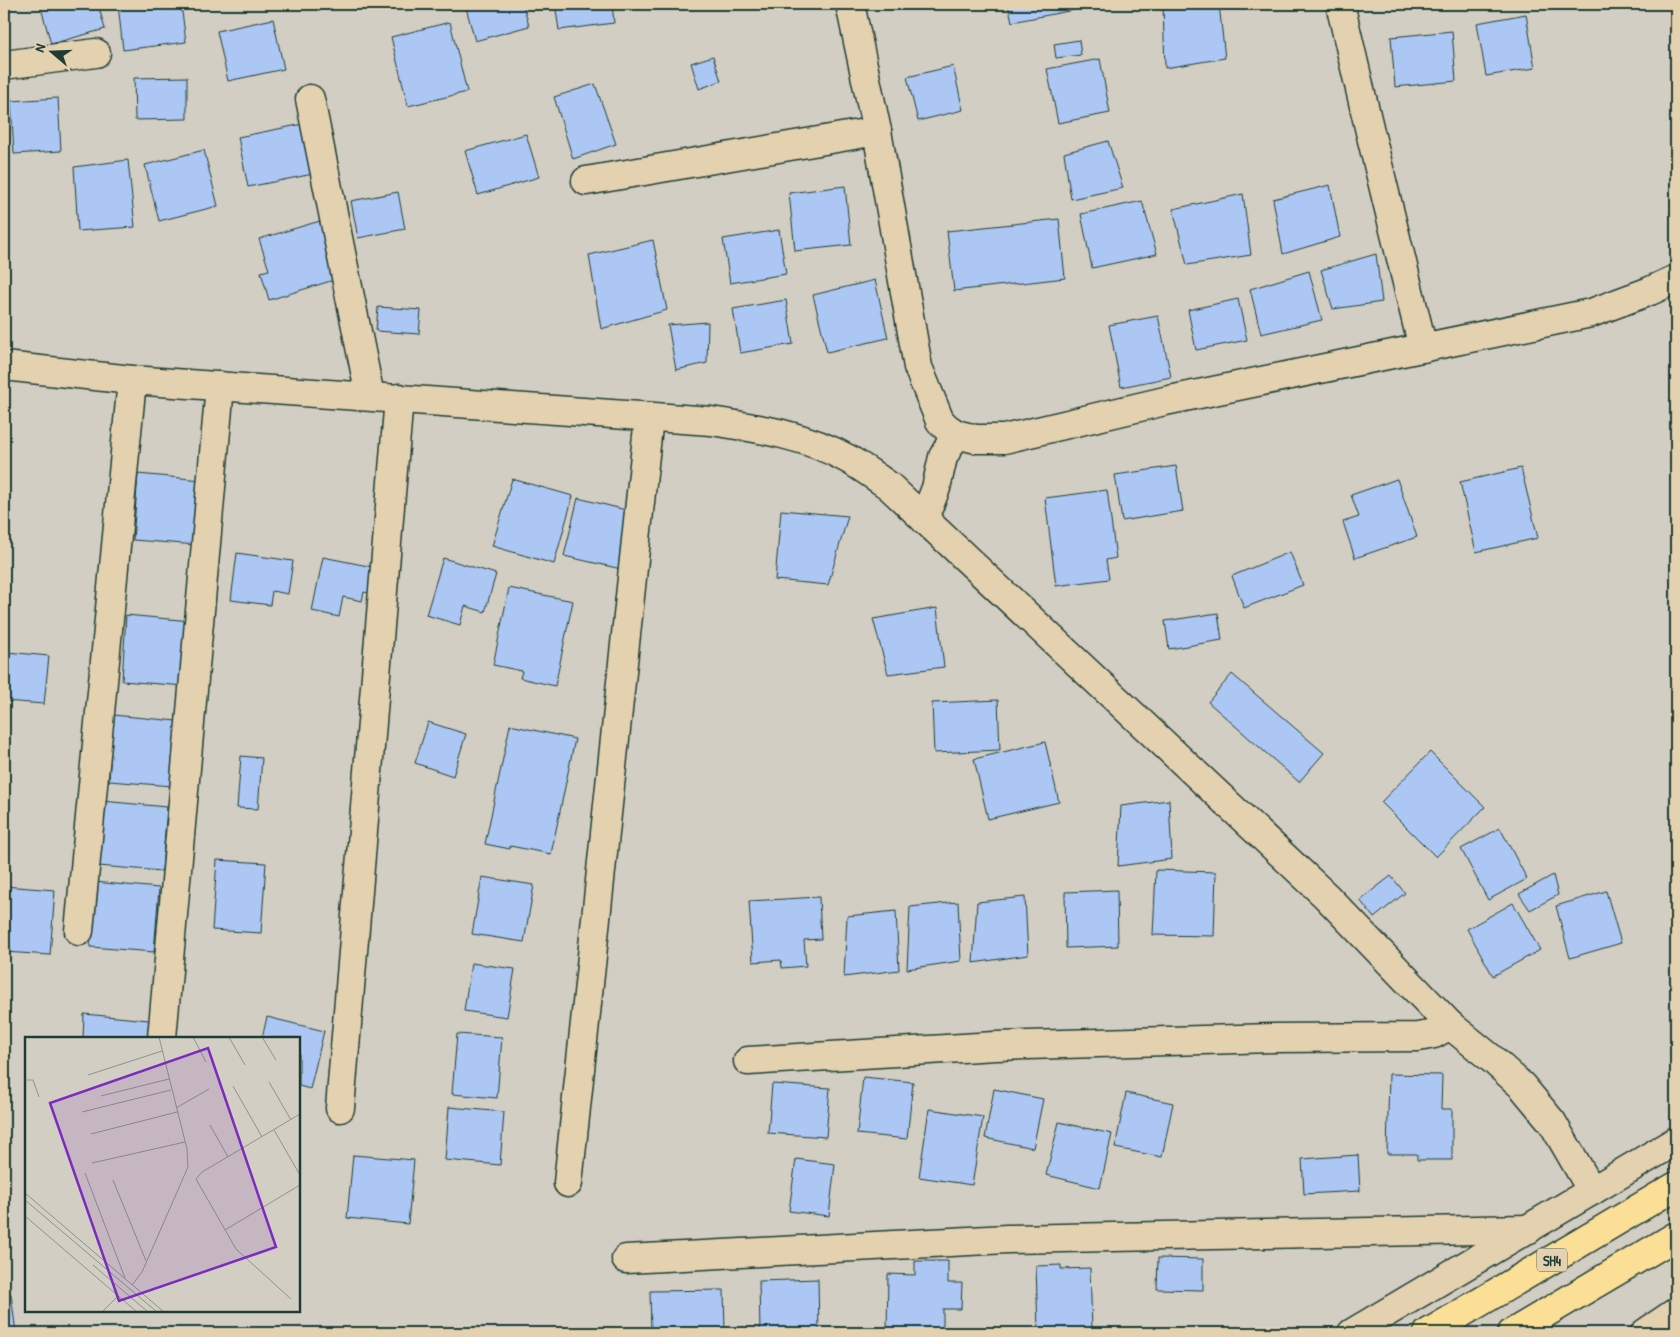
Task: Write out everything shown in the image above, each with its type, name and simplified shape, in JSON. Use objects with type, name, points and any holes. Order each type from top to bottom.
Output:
[{"type":"highway","name":"SH4","points":[[1428,1333],[1676,1186]]},
{"type":"highway","points":[[1512,1333],[1676,1236]]},
{"type":"street","points":[[850,4],[877,131],[918,367],[940,421],[956,434],[976,439],[1004,439],[1166,401],[1591,313],[1676,279]]},
{"type":"street","points":[[1340,4],[1423,348]]},
{"type":"street","points":[[4,64],[96,53]]},
{"type":"street","points":[[310,99],[370,396]]},
{"type":"street","points":[[586,181],[877,131]]},
{"type":"street","points":[[4,366],[132,380],[711,421],[757,428],[808,442],[847,458],[890,486],[1326,896],[1450,1025],[1522,1086],[1552,1122],[1592,1191]]},
{"type":"street","points":[[79,931],[132,380]]},
{"type":"street","points":[[162,1037],[220,386]]},
{"type":"street","points":[[340,1108],[399,398]]},
{"type":"street","points":[[568,1183],[649,417]]},
{"type":"street","points":[[924,519],[936,488],[943,458],[956,434]]},
{"type":"street","points":[[748,1061],[995,1046],[1273,1038],[1418,1037],[1434,1034],[1450,1025]]},
{"type":"street","points":[[1352,1333],[1676,1141]]},
{"type":"street","points":[[626,1259],[1007,1238],[1529,1229]]},
{"type":"street","points":[[1645,1333],[1676,1312]]},
{"type":"building","points":[[40,4],[98,4],[105,29],[51,44]]},
{"type":"building","points":[[118,4],[181,4],[186,42],[123,50]]},
{"type":"building","points":[[465,4],[523,4],[529,26],[475,41]]},
{"type":"building","points":[[555,4],[612,4],[614,23],[559,30]]},
{"type":"building","points":[[1008,4],[1072,4],[1074,10],[1012,22]]},
{"type":"building","points":[[1219,4],[1225,58],[1165,68],[1163,6]]},
{"type":"building","points":[[1472,4],[1491,4],[1473,7]]},
{"type":"building","points":[[1526,14],[1535,68],[1486,76],[1477,23]]},
{"type":"building","points":[[273,19],[284,69],[228,81],[217,31]]},
{"type":"building","points":[[450,22],[467,92],[408,106],[391,37]]},
{"type":"building","points":[[1452,31],[1456,81],[1395,87],[1391,37]]},
{"type":"building","points":[[1079,40],[1081,55],[1056,58],[1054,44]]},
{"type":"building","points":[[713,56],[721,81],[699,89],[691,63]]},
{"type":"building","points":[[1100,59],[1110,113],[1058,123],[1047,69]]},
{"type":"building","points":[[953,66],[963,110],[918,121],[907,77]]},
{"type":"building","points":[[187,77],[187,119],[135,120],[134,78]]},
{"type":"building","points":[[595,84],[616,144],[573,159],[554,97]]},
{"type":"building","points":[[58,98],[61,151],[14,154],[11,101]]},
{"type":"building","points":[[303,124],[313,174],[248,187],[238,137]]},
{"type":"building","points":[[526,134],[539,177],[478,195],[465,151]]},
{"type":"building","points":[[1108,141],[1123,188],[1071,199],[1064,153]]},
{"type":"building","points":[[204,150],[218,206],[159,221],[145,165]]},
{"type":"building","points":[[128,160],[135,227],[78,231],[74,167]]},
{"type":"building","points":[[1330,185],[1340,237],[1283,254],[1273,199]]},
{"type":"building","points":[[845,186],[851,245],[795,251],[789,193]]},
{"type":"building","points":[[398,192],[405,229],[358,238],[351,201]]},
{"type":"building","points":[[1243,194],[1251,255],[1187,265],[1173,209]]},
{"type":"building","points":[[1142,201],[1157,254],[1092,268],[1081,214]]},
{"type":"building","points":[[1059,219],[1065,278],[954,291],[947,231]]},
{"type":"building","points":[[320,221],[337,279],[269,300],[261,272],[269,270],[259,239]]},
{"type":"building","points":[[779,230],[786,274],[730,283],[723,239]]},
{"type":"building","points":[[653,240],[667,310],[601,329],[589,255]]},
{"type":"building","points":[[1376,254],[1382,302],[1333,309],[1321,270]]},
{"type":"building","points":[[1309,271],[1322,320],[1261,334],[1250,289]]},
{"type":"building","points":[[875,280],[888,338],[827,352],[813,295]]},
{"type":"building","points":[[1238,299],[1247,340],[1196,350],[1188,310]]},
{"type":"building","points":[[786,300],[793,344],[740,353],[733,309]]},
{"type":"building","points":[[378,307],[421,310],[419,334],[376,331]]},
{"type":"building","points":[[1158,316],[1171,377],[1121,387],[1109,325]]},
{"type":"building","points":[[708,322],[707,363],[676,370],[668,325]]},
{"type":"building","points":[[1176,466],[1183,511],[1122,521],[1115,475]]},
{"type":"building","points":[[1521,468],[1538,538],[1476,552],[1460,482]]},
{"type":"building","points":[[138,474],[202,480],[197,545],[133,540]]},
{"type":"building","points":[[512,479],[573,496],[554,564],[492,546]]},
{"type":"building","points":[[1397,479],[1417,537],[1355,558],[1343,522],[1359,517],[1351,495]]},
{"type":"building","points":[[1107,490],[1116,558],[1106,560],[1109,579],[1056,586],[1045,498]]},
{"type":"building","points":[[578,498],[634,512],[621,569],[564,556]]},
{"type":"building","points":[[781,510],[848,516],[828,585],[775,580]]},
{"type":"building","points":[[1290,552],[1303,585],[1244,608],[1232,576]]},
{"type":"building","points":[[237,553],[293,561],[288,594],[272,591],[270,605],[231,600]]},
{"type":"building","points":[[323,557],[378,568],[373,594],[364,592],[362,601],[343,597],[339,617],[312,611]]},
{"type":"building","points":[[443,558],[496,574],[485,612],[465,606],[460,625],[426,615]]},
{"type":"building","points":[[509,588],[573,601],[555,686],[520,678],[522,671],[493,665]]},
{"type":"building","points":[[937,608],[944,667],[888,674],[873,619]]},
{"type":"building","points":[[1218,613],[1222,640],[1169,649],[1165,621]]},
{"type":"building","points":[[126,615],[191,621],[185,686],[122,681]]},
{"type":"building","points":[[7,652],[49,656],[44,704],[4,701]]},
{"type":"building","points":[[1232,674],[1324,753],[1299,782],[1208,702]]},
{"type":"building","points":[[998,700],[1000,750],[934,753],[932,703]]},
{"type":"building","points":[[113,715],[177,721],[172,786],[109,781]]},
{"type":"building","points":[[428,722],[466,734],[453,776],[415,763]]},
{"type":"building","points":[[510,725],[575,739],[551,854],[510,846],[510,849],[485,844]]},
{"type":"building","points":[[1045,742],[1059,802],[988,819],[974,759]]},
{"type":"building","points":[[1430,752],[1485,807],[1436,857],[1381,802]]},
{"type":"building","points":[[241,756],[262,758],[258,809],[237,808]]},
{"type":"building","points":[[1169,800],[1172,859],[1118,866],[1121,806]]},
{"type":"building","points":[[102,801],[167,807],[162,871],[98,866]]},
{"type":"building","points":[[1500,828],[1527,879],[1488,900],[1461,849]]},
{"type":"building","points":[[217,860],[266,863],[261,933],[212,930]]},
{"type":"building","points":[[1156,870],[1216,872],[1214,936],[1153,935]]},
{"type":"building","points":[[1553,875],[1558,895],[1530,910],[1519,894]]},
{"type":"building","points":[[1391,876],[1405,893],[1374,918],[1360,900]]},
{"type":"building","points":[[482,877],[534,885],[524,942],[472,934]]},
{"type":"building","points":[[94,882],[159,888],[154,952],[90,947]]},
{"type":"building","points":[[4,886],[55,890],[50,955],[4,952]]},
{"type":"building","points":[[1117,890],[1118,946],[1066,948],[1065,892]]},
{"type":"building","points":[[1606,891],[1621,943],[1570,958],[1556,906]]},
{"type":"building","points":[[819,897],[821,939],[804,940],[806,966],[782,968],[781,960],[753,962],[749,901]]},
{"type":"building","points":[[1025,897],[1028,955],[973,963],[977,902]]},
{"type":"building","points":[[958,902],[961,961],[907,969],[910,907]]},
{"type":"building","points":[[1513,903],[1540,950],[1493,976],[1467,929]]},
{"type":"building","points":[[896,911],[899,970],[844,977],[847,916]]},
{"type":"building","points":[[471,963],[515,969],[507,1017],[464,1011]]},
{"type":"building","points":[[84,1014],[149,1020],[147,1037],[83,1037]]},
{"type":"building","points":[[267,1017],[324,1031],[310,1089],[300,1086],[300,1037],[262,1037]]},
{"type":"building","points":[[457,1034],[502,1037],[497,1098],[452,1094]]},
{"type":"building","points":[[1389,1074],[1442,1075],[1441,1109],[1452,1109],[1452,1160],[1417,1160],[1417,1154],[1387,1154]]},
{"type":"building","points":[[863,1077],[913,1082],[907,1139],[857,1134]]},
{"type":"building","points":[[772,1084],[830,1088],[826,1137],[768,1133]]},
{"type":"building","points":[[994,1089],[1043,1099],[1033,1148],[985,1138]]},
{"type":"building","points":[[1126,1093],[1173,1103],[1162,1157],[1115,1148]]},
{"type":"building","points":[[449,1107],[504,1112],[500,1165],[445,1160]]},
{"type":"building","points":[[929,1109],[983,1117],[972,1185],[919,1177]]},
{"type":"building","points":[[1059,1122],[1112,1134],[1100,1188],[1046,1175]]},
{"type":"building","points":[[353,1155],[414,1160],[408,1224],[347,1218]]},
{"type":"building","points":[[1358,1155],[1360,1191],[1304,1194],[1302,1159]]},
{"type":"building","points":[[796,1159],[835,1164],[829,1216],[789,1211]]},
{"type":"building","points":[[1158,1258],[1203,1259],[1203,1290],[1157,1289]]},
{"type":"building","points":[[915,1261],[948,1261],[948,1283],[962,1283],[961,1309],[943,1309],[943,1333],[887,1332],[888,1274],[915,1275]]},
{"type":"building","points":[[1061,1265],[1061,1269],[1090,1268],[1092,1329],[1038,1331],[1036,1266]]},
{"type":"building","points":[[818,1279],[819,1333],[760,1333],[759,1281]]},
{"type":"building","points":[[724,1290],[725,1333],[651,1333],[650,1291]]},
{"type":"building","points":[[11,1294],[16,1333],[4,1333],[4,1295]]}]
